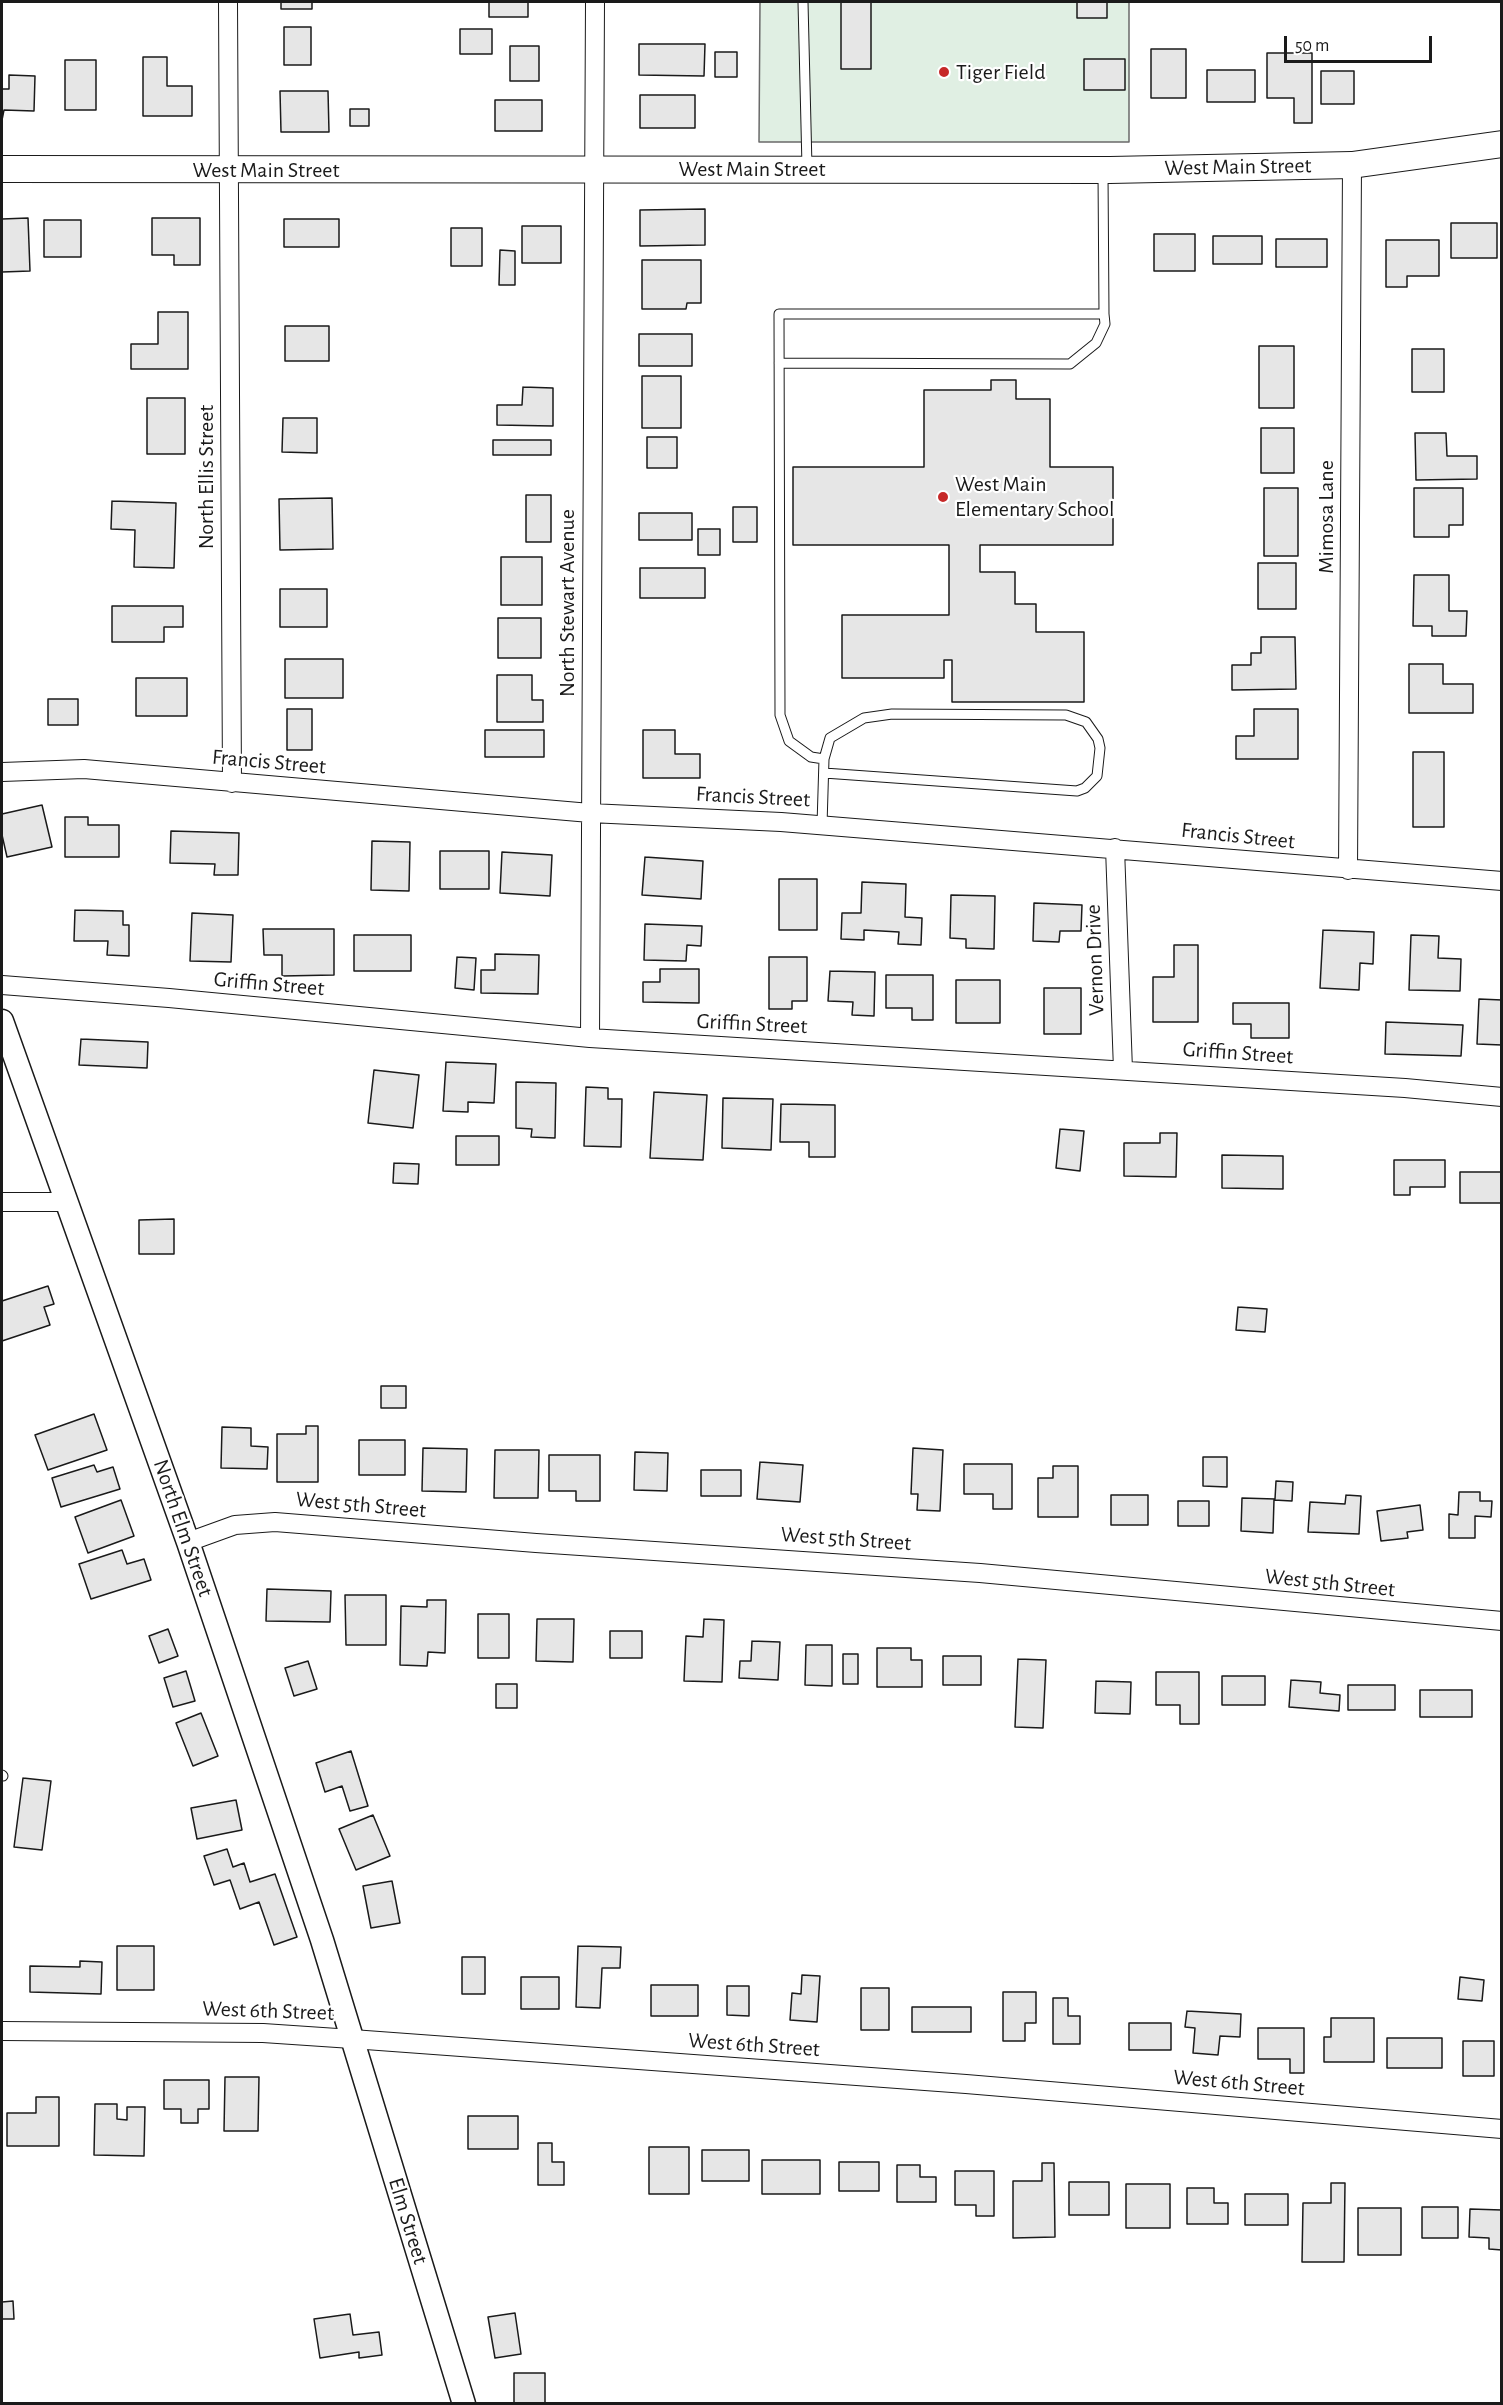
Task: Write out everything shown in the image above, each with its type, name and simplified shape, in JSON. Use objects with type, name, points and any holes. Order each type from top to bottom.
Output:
[{"type":"main road","name":"West Main Street","points":[[2,169],[1103,170],[1352,165],[1502,144]]},
{"type":"street","name":"North Ellis Street","points":[[228,2],[227,170],[232,783]]},
{"type":"street","name":"North Stewart Avenue","points":[[590,1038],[595,2]]},
{"type":"street","name":"Mimosa Lane","points":[[1348,870],[1352,165]]},
{"type":"street","name":"Francis Street","points":[[2,772],[84,769],[590,813],[822,825],[1502,881]]},
{"type":"street","name":"Vernon Drive","points":[[1115,848],[1123,1070]]},
{"type":"street","name":"Griffin Street","points":[[2,985],[590,1038],[1123,1070],[1502,1097]]},
{"type":"street","name":"North Elm Street","points":[[2,1021],[188,1542],[322,1940],[352,2039]]},
{"type":"street","points":[[2,1202],[67,1202]]},
{"type":"street","name":"West 5th Street","points":[[188,1542],[235,1525],[275,1522],[536,1543],[980,1573],[1502,1622]]},
{"type":"street","name":"West 6th Street","points":[[2,2031],[263,2033],[978,2085],[1502,2129]]},
{"type":"street","name":"Elm Street","points":[[352,2039],[464,2403]]},
{"type":"lane","points":[[803,2],[807,170]]},
{"type":"lane","points":[[779,363],[1070,364],[1096,343],[1105,324],[1103,170]]},
{"type":"lane","points":[[824,759],[811,757],[789,741],[780,715],[779,314],[1104,314]]},
{"type":"lane","points":[[822,825],[824,759],[830,738],[849,724],[864,718],[892,714],[1077,717],[1093,729],[1098,738],[1100,759],[1097,776],[1092,783],[1077,791],[824,772]]},
{"type":"green space","name":"Tiger Field","points":[[760,2],[1129,2],[1129,142],[759,142]]},
{"type":"building","points":[[281,2],[312,2],[312,9],[281,9]]},
{"type":"building","points":[[489,2],[528,2],[528,17],[489,17]]},
{"type":"building","points":[[841,2],[871,2],[871,69],[841,69]]},
{"type":"building","points":[[1077,2],[1107,2],[1107,18],[1077,18]]},
{"type":"building","points":[[284,27],[311,27],[311,65],[284,65]]},
{"type":"building","points":[[460,29],[492,29],[492,54],[460,54]]},
{"type":"building","points":[[639,44],[705,44],[704,76],[639,75]]},
{"type":"building","points":[[510,46],[539,46],[539,81],[510,81]]},
{"type":"building","points":[[1151,49],[1186,49],[1186,98],[1151,98]]},
{"type":"building","points":[[715,52],[737,52],[737,77],[715,77]]},
{"type":"building","points":[[1267,53],[1312,53],[1312,123],[1294,123],[1294,98],[1267,98]]},
{"type":"building","points":[[143,57],[167,57],[167,86],[192,86],[192,116],[143,116]]},
{"type":"building","points":[[1084,59],[1125,59],[1125,90],[1084,90]]},
{"type":"building","points":[[65,60],[96,60],[96,110],[65,110]]},
{"type":"building","points":[[1207,70],[1255,70],[1255,102],[1207,102]]},
{"type":"building","points":[[1321,71],[1354,71],[1354,104],[1321,104]]},
{"type":"building","points":[[9,75],[35,76],[34,111],[4,110],[2,120],[2,89],[9,89]]},
{"type":"building","points":[[280,91],[328,91],[329,132],[281,132]]},
{"type":"building","points":[[640,95],[695,95],[695,128],[640,128]]},
{"type":"building","points":[[495,100],[542,100],[542,131],[495,131]]},
{"type":"building","points":[[350,109],[369,109],[369,126],[350,126]]},
{"type":"building","points":[[705,209],[705,245],[640,246],[640,210]]},
{"type":"building","points":[[28,218],[30,271],[2,272],[2,219]]},
{"type":"building","points":[[152,218],[200,218],[200,265],[174,265],[174,255],[152,255]]},
{"type":"building","points":[[284,219],[339,219],[339,247],[284,247]]},
{"type":"building","points":[[44,220],[81,220],[81,257],[44,257]]},
{"type":"building","points":[[1451,223],[1497,223],[1497,258],[1451,258]]},
{"type":"building","points":[[522,226],[561,226],[561,263],[522,263]]},
{"type":"building","points":[[451,228],[482,228],[482,266],[451,266]]},
{"type":"building","points":[[1154,234],[1195,234],[1195,271],[1154,271]]},
{"type":"building","points":[[1213,236],[1262,236],[1262,264],[1213,264]]},
{"type":"building","points":[[1276,239],[1327,239],[1327,267],[1276,267]]},
{"type":"building","points":[[1386,240],[1439,240],[1439,276],[1407,276],[1407,287],[1386,287]]},
{"type":"building","points":[[500,250],[515,251],[515,285],[499,285]]},
{"type":"building","points":[[642,260],[701,260],[701,303],[687,303],[686,309],[642,309]]},
{"type":"building","points":[[158,312],[188,312],[188,369],[131,369],[131,344],[158,344]]},
{"type":"building","points":[[285,326],[329,326],[329,361],[285,361]]},
{"type":"building","points":[[639,334],[692,334],[692,366],[639,366]]},
{"type":"building","points":[[1259,346],[1294,346],[1294,408],[1259,408]]},
{"type":"building","points":[[1412,349],[1444,349],[1444,392],[1412,392]]},
{"type":"building","points":[[642,376],[681,376],[681,428],[642,428]]},
{"type":"building","points":[[991,380],[1016,380],[1016,399],[1050,399],[1050,467],[1113,467],[1113,545],[980,545],[980,572],[1015,572],[1015,604],[1036,604],[1036,632],[1084,632],[1084,702],[952,702],[952,660],[944,660],[944,678],[842,678],[842,615],[949,615],[949,545],[793,545],[793,467],[924,467],[924,390],[991,390]]},
{"type":"building","points":[[523,387],[553,388],[553,426],[497,425],[497,405],[522,405]]},
{"type":"building","points":[[147,398],[185,398],[185,454],[147,454]]},
{"type":"building","points":[[283,418],[317,418],[317,453],[282,452]]},
{"type":"building","points":[[1261,428],[1294,428],[1294,473],[1261,473]]},
{"type":"building","points":[[1415,433],[1446,433],[1447,456],[1477,456],[1477,479],[1416,480]]},
{"type":"building","points":[[647,437],[677,437],[677,468],[647,468]]},
{"type":"building","points":[[493,440],[551,440],[551,455],[493,455]]},
{"type":"building","points":[[1264,488],[1298,488],[1298,556],[1264,556]]},
{"type":"building","points":[[1414,488],[1463,488],[1463,525],[1449,525],[1449,537],[1414,537]]},
{"type":"building","points":[[526,495],[551,495],[551,542],[526,542]]},
{"type":"building","points":[[332,498],[333,549],[280,550],[279,499]]},
{"type":"building","points":[[112,501],[176,503],[174,568],[134,567],[135,530],[111,529]]},
{"type":"building","points":[[733,507],[757,507],[757,542],[733,542]]},
{"type":"building","points":[[639,513],[692,513],[692,540],[639,540]]},
{"type":"building","points":[[698,529],[720,529],[720,555],[698,555]]},
{"type":"building","points":[[501,557],[542,557],[542,605],[501,605]]},
{"type":"building","points":[[1258,563],[1296,563],[1296,609],[1258,609]]},
{"type":"building","points":[[640,568],[705,568],[705,598],[640,598]]},
{"type":"building","points":[[1414,575],[1449,575],[1449,611],[1467,611],[1466,636],[1432,636],[1432,626],[1413,626]]},
{"type":"building","points":[[280,589],[327,589],[327,627],[280,627]]},
{"type":"building","points":[[112,606],[183,606],[183,627],[164,627],[164,642],[112,642]]},
{"type":"building","points":[[498,618],[541,618],[541,658],[498,658]]},
{"type":"building","points":[[1261,637],[1295,637],[1296,689],[1232,690],[1232,665],[1251,665],[1251,653],[1261,653]]},
{"type":"building","points":[[285,659],[343,659],[343,698],[285,698]]},
{"type":"building","points":[[1409,664],[1443,664],[1443,684],[1473,684],[1473,713],[1409,713]]},
{"type":"building","points":[[497,675],[532,675],[532,700],[543,700],[543,722],[497,722]]},
{"type":"building","points":[[136,678],[187,678],[187,716],[136,716]]},
{"type":"building","points":[[48,699],[78,699],[78,725],[48,725]]},
{"type":"building","points":[[287,709],[312,709],[312,750],[287,750]]},
{"type":"building","points":[[1254,709],[1298,709],[1298,759],[1236,759],[1236,736],[1254,736]]},
{"type":"building","points":[[485,730],[544,730],[544,757],[485,757]]},
{"type":"building","points":[[643,730],[675,730],[675,754],[700,754],[700,778],[643,778]]},
{"type":"building","points":[[1413,752],[1444,752],[1444,827],[1413,827]]},
{"type":"building","points":[[42,805],[52,847],[7,857],[2,835],[2,814]]},
{"type":"building","points":[[65,817],[88,817],[88,825],[119,825],[119,857],[65,857]]},
{"type":"building","points":[[171,831],[239,833],[238,875],[214,875],[215,864],[170,863]]},
{"type":"building","points":[[372,841],[410,842],[409,891],[371,890]]},
{"type":"building","points":[[440,851],[489,851],[489,889],[440,889]]},
{"type":"building","points":[[502,852],[552,855],[550,896],[500,893]]},
{"type":"building","points":[[645,857],[703,861],[701,899],[642,895]]},
{"type":"building","points":[[779,879],[817,879],[817,930],[779,930]]},
{"type":"building","points":[[862,882],[906,884],[905,917],[922,918],[921,945],[898,944],[899,932],[864,930],[864,940],[841,939],[842,913],[861,913]]},
{"type":"building","points":[[951,895],[995,896],[994,949],[966,948],[966,939],[950,938]]},
{"type":"building","points":[[1034,903],[1082,905],[1081,931],[1060,931],[1059,942],[1033,941]]},
{"type":"building","points":[[75,910],[123,911],[123,925],[129,925],[129,956],[107,955],[108,941],[74,941]]},
{"type":"building","points":[[192,913],[233,915],[231,962],[190,961]]},
{"type":"building","points":[[645,924],[702,926],[701,946],[687,945],[686,961],[644,960]]},
{"type":"building","points":[[263,929],[334,929],[334,975],[282,976],[282,955],[264,955]]},
{"type":"building","points":[[1323,930],[1374,932],[1373,964],[1360,963],[1359,990],[1320,988]]},
{"type":"building","points":[[354,935],[411,935],[411,971],[354,971]]},
{"type":"building","points":[[1411,935],[1439,936],[1438,958],[1461,959],[1460,991],[1409,990]]},
{"type":"building","points":[[1174,945],[1198,945],[1198,1022],[1153,1022],[1153,977],[1174,977]]},
{"type":"building","points":[[495,954],[539,955],[538,994],[481,993],[481,970],[495,970]]},
{"type":"building","points":[[457,957],[476,958],[474,990],[455,988]]},
{"type":"building","points":[[769,957],[807,957],[807,1001],[792,1001],[792,1009],[769,1009]]},
{"type":"building","points":[[660,969],[699,969],[699,1003],[643,1002],[643,982],[660,982]]},
{"type":"building","points":[[830,971],[875,972],[874,1016],[852,1015],[853,1002],[828,1001]]},
{"type":"building","points":[[886,975],[933,975],[933,1020],[912,1020],[912,1008],[886,1008]]},
{"type":"building","points":[[956,980],[1000,980],[1000,1023],[956,1023]]},
{"type":"building","points":[[1044,988],[1081,988],[1081,1034],[1044,1034]]},
{"type":"building","points":[[1479,999],[1502,1000],[1502,1045],[1477,1044]]},
{"type":"building","points":[[1233,1003],[1289,1003],[1289,1038],[1251,1038],[1251,1024],[1233,1024]]},
{"type":"building","points":[[1386,1022],[1463,1025],[1461,1056],[1385,1054]]},
{"type":"building","points":[[81,1039],[148,1042],[147,1068],[79,1065]]},
{"type":"building","points":[[446,1062],[496,1064],[494,1103],[468,1102],[468,1112],[443,1111]]},
{"type":"building","points":[[374,1070],[419,1075],[413,1128],[368,1123]]},
{"type":"building","points":[[516,1082],[556,1083],[555,1138],[531,1137],[532,1129],[516,1128]]},
{"type":"building","points":[[586,1087],[608,1088],[608,1099],[622,1099],[621,1147],[584,1146]]},
{"type":"building","points":[[654,1092],[707,1095],[703,1160],[650,1158]]},
{"type":"building","points":[[723,1098],[773,1099],[771,1150],[722,1148]]},
{"type":"building","points":[[781,1104],[835,1105],[835,1157],[809,1157],[809,1142],[780,1142]]},
{"type":"building","points":[[1060,1129],[1084,1131],[1080,1171],[1056,1168]]},
{"type":"building","points":[[1160,1133],[1177,1133],[1176,1177],[1124,1176],[1124,1143],[1160,1143]]},
{"type":"building","points":[[456,1136],[499,1136],[499,1165],[456,1165]]},
{"type":"building","points":[[1222,1155],[1283,1156],[1283,1189],[1222,1188]]},
{"type":"building","points":[[1394,1160],[1445,1160],[1445,1187],[1410,1187],[1410,1195],[1394,1195]]},
{"type":"building","points":[[394,1163],[419,1164],[418,1184],[393,1183]]},
{"type":"building","points":[[1460,1172],[1502,1172],[1502,1203],[1460,1203]]},
{"type":"building","points":[[174,1219],[174,1254],[139,1254],[139,1220]]},
{"type":"building","points":[[48,1286],[54,1304],[44,1307],[50,1325],[2,1341],[2,1301]]},
{"type":"building","points":[[1238,1307],[1267,1309],[1265,1332],[1236,1330]]},
{"type":"building","points":[[381,1386],[406,1386],[406,1408],[381,1408]]},
{"type":"building","points":[[94,1414],[107,1450],[48,1470],[35,1435]]},
{"type":"building","points":[[306,1426],[318,1426],[318,1482],[277,1482],[277,1434],[306,1434]]},
{"type":"building","points":[[222,1427],[251,1428],[251,1446],[268,1447],[267,1469],[221,1468]]},
{"type":"building","points":[[359,1440],[405,1440],[405,1475],[359,1475]]},
{"type":"building","points":[[423,1448],[467,1449],[466,1492],[422,1491]]},
{"type":"building","points":[[913,1448],[943,1450],[940,1511],[917,1510],[918,1494],[911,1494]]},
{"type":"building","points":[[495,1450],[539,1450],[538,1498],[494,1498]]},
{"type":"building","points":[[635,1452],[668,1453],[667,1491],[634,1490]]},
{"type":"building","points":[[549,1455],[600,1455],[600,1501],[576,1501],[576,1491],[549,1491]]},
{"type":"building","points":[[1203,1457],[1227,1457],[1227,1487],[1203,1486]]},
{"type":"building","points":[[760,1462],[803,1465],[800,1502],[757,1499]]},
{"type":"building","points":[[964,1464],[1012,1464],[1012,1509],[993,1509],[993,1494],[964,1494]]},
{"type":"building","points":[[94,1465],[97,1472],[113,1467],[120,1489],[61,1507],[52,1478]]},
{"type":"building","points":[[1053,1466],[1078,1466],[1078,1517],[1038,1517],[1038,1478],[1053,1478]]},
{"type":"building","points":[[701,1470],[741,1470],[741,1496],[701,1496]]},
{"type":"building","points":[[1276,1481],[1293,1482],[1292,1501],[1274,1500],[1273,1533],[1241,1531],[1242,1498],[1275,1499]]},
{"type":"building","points":[[1459,1492],[1480,1492],[1480,1501],[1492,1501],[1491,1517],[1475,1516],[1475,1538],[1449,1538],[1449,1514],[1458,1515]]},
{"type":"building","points":[[1111,1495],[1148,1495],[1148,1525],[1111,1525]]},
{"type":"building","points":[[1346,1495],[1361,1496],[1359,1534],[1308,1532],[1310,1502],[1345,1504]]},
{"type":"building","points":[[121,1500],[134,1536],[88,1553],[75,1517]]},
{"type":"building","points":[[1178,1501],[1209,1501],[1209,1526],[1178,1526]]},
{"type":"building","points":[[1420,1505],[1423,1530],[1407,1532],[1408,1538],[1381,1541],[1377,1511]]},
{"type":"building","points":[[122,1550],[127,1564],[144,1559],[151,1580],[91,1599],[79,1564]]},
{"type":"building","points":[[267,1589],[331,1591],[330,1622],[266,1621]]},
{"type":"building","points":[[345,1595],[386,1595],[386,1645],[346,1645]]},
{"type":"building","points":[[427,1600],[446,1600],[445,1653],[428,1652],[427,1666],[400,1665],[401,1606],[427,1607]]},
{"type":"building","points":[[478,1614],[509,1614],[509,1658],[478,1658]]},
{"type":"building","points":[[537,1619],[574,1619],[573,1662],[536,1661]]},
{"type":"building","points":[[704,1619],[724,1620],[722,1682],[684,1681],[686,1636],[703,1637]]},
{"type":"building","points":[[168,1629],[178,1656],[159,1663],[149,1636]]},
{"type":"building","points":[[610,1631],[642,1631],[642,1658],[610,1658]]},
{"type":"building","points":[[752,1641],[780,1642],[778,1680],[739,1678],[740,1661],[751,1661]]},
{"type":"building","points":[[806,1645],[832,1645],[832,1686],[805,1685]]},
{"type":"building","points":[[877,1648],[911,1648],[911,1660],[922,1660],[922,1687],[877,1687]]},
{"type":"building","points":[[843,1654],[858,1654],[858,1684],[843,1684]]},
{"type":"building","points":[[943,1656],[981,1656],[981,1685],[943,1685]]},
{"type":"building","points":[[1018,1659],[1046,1660],[1043,1728],[1015,1727]]},
{"type":"building","points":[[308,1661],[317,1689],[294,1696],[285,1668]]},
{"type":"building","points":[[186,1671],[195,1701],[173,1707],[164,1678]]},
{"type":"building","points":[[1156,1672],[1199,1672],[1199,1724],[1180,1724],[1180,1705],[1156,1705]]},
{"type":"building","points":[[1222,1676],[1265,1676],[1265,1705],[1222,1705]]},
{"type":"building","points":[[1291,1680],[1321,1682],[1320,1693],[1340,1695],[1339,1711],[1289,1707]]},
{"type":"building","points":[[1096,1681],[1131,1682],[1130,1714],[1095,1713]]},
{"type":"building","points":[[496,1684],[517,1684],[517,1708],[496,1708]]},
{"type":"building","points":[[1348,1685],[1395,1685],[1395,1710],[1348,1710]]},
{"type":"building","points":[[1420,1690],[1472,1690],[1472,1717],[1420,1717]]},
{"type":"building","points":[[201,1713],[218,1756],[193,1766],[176,1723]]},
{"type":"building","points":[[351,1751],[368,1806],[350,1811],[342,1786],[325,1792],[316,1763]]},
{"type":"building","points":[[23,1778],[51,1781],[42,1850],[14,1847]]},
{"type":"building","points":[[236,1800],[242,1830],[197,1839],[191,1808]]},
{"type":"building","points":[[373,1815],[390,1856],[356,1870],[339,1829]]},
{"type":"building","points":[[227,1849],[233,1867],[244,1863],[250,1882],[275,1874],[297,1937],[274,1945],[259,1902],[240,1909],[230,1880],[214,1885],[204,1856]]},
{"type":"building","points":[[392,1881],[400,1923],[371,1928],[363,1886]]},
{"type":"building","points":[[117,1946],[154,1946],[154,1990],[117,1990]]},
{"type":"building","points":[[578,1946],[621,1947],[620,1968],[602,1968],[600,2008],[576,2007]]},
{"type":"building","points":[[462,1957],[485,1957],[485,1994],[462,1994]]},
{"type":"building","points":[[80,1961],[102,1962],[101,1994],[30,1992],[30,1966],[80,1967]]},
{"type":"building","points":[[802,1975],[820,1976],[817,2022],[790,2020],[792,1993],[801,1994]]},
{"type":"building","points":[[521,1977],[559,1977],[559,2009],[521,2009]]},
{"type":"building","points":[[1460,1977],[1484,1980],[1482,2001],[1458,1999]]},
{"type":"building","points":[[651,1985],[698,1985],[698,2016],[651,2016]]},
{"type":"building","points":[[727,1986],[749,1986],[749,2016],[727,2015]]},
{"type":"building","points":[[861,1988],[889,1988],[889,2030],[861,2030]]},
{"type":"building","points":[[1003,1992],[1036,1992],[1036,2023],[1025,2023],[1025,2041],[1003,2041]]},
{"type":"building","points":[[1053,1998],[1068,1998],[1068,2016],[1080,2016],[1080,2044],[1053,2044]]},
{"type":"building","points":[[912,2007],[971,2007],[971,2032],[912,2032]]},
{"type":"building","points":[[1187,2011],[1241,2014],[1240,2037],[1220,2036],[1218,2055],[1193,2053],[1195,2028],[1185,2027]]},
{"type":"building","points":[[1331,2018],[1374,2018],[1374,2062],[1324,2062],[1324,2037],[1331,2037]]},
{"type":"building","points":[[1129,2023],[1171,2023],[1171,2050],[1129,2050]]},
{"type":"building","points":[[1258,2028],[1304,2028],[1304,2073],[1290,2073],[1290,2059],[1258,2059]]},
{"type":"building","points":[[1387,2038],[1442,2038],[1442,2068],[1387,2068]]},
{"type":"building","points":[[1463,2041],[1494,2041],[1494,2076],[1463,2076]]},
{"type":"building","points":[[225,2077],[259,2077],[258,2131],[224,2131]]},
{"type":"building","points":[[164,2080],[209,2080],[209,2109],[198,2109],[198,2123],[181,2123],[181,2109],[164,2109]]},
{"type":"building","points":[[36,2097],[59,2097],[59,2146],[7,2146],[7,2113],[36,2113]]},
{"type":"building","points":[[95,2104],[117,2104],[117,2119],[127,2120],[127,2107],[145,2107],[144,2156],[94,2155]]},
{"type":"building","points":[[468,2116],[518,2116],[518,2149],[468,2149]]},
{"type":"building","points":[[538,2143],[552,2143],[552,2162],[564,2162],[564,2185],[538,2185]]},
{"type":"building","points":[[649,2147],[689,2147],[689,2194],[649,2194]]},
{"type":"building","points":[[702,2150],[749,2150],[749,2181],[702,2181]]},
{"type":"building","points":[[762,2160],[820,2160],[820,2194],[762,2194]]},
{"type":"building","points":[[839,2162],[879,2162],[879,2191],[839,2191]]},
{"type":"building","points":[[1042,2163],[1054,2163],[1055,2237],[1013,2238],[1013,2181],[1042,2181]]},
{"type":"building","points":[[897,2165],[920,2165],[920,2177],[936,2177],[936,2202],[897,2202]]},
{"type":"building","points":[[955,2171],[994,2171],[994,2216],[976,2216],[976,2205],[955,2205]]},
{"type":"building","points":[[1069,2182],[1109,2182],[1109,2215],[1069,2215]]},
{"type":"building","points":[[1331,2183],[1345,2183],[1344,2262],[1302,2262],[1303,2203],[1331,2203]]},
{"type":"building","points":[[1126,2184],[1170,2184],[1170,2228],[1126,2228]]},
{"type":"building","points":[[1187,2188],[1214,2188],[1214,2203],[1228,2203],[1228,2224],[1187,2224]]},
{"type":"building","points":[[1245,2194],[1288,2194],[1288,2225],[1245,2225]]},
{"type":"building","points":[[1422,2207],[1458,2207],[1458,2238],[1422,2238]]},
{"type":"building","points":[[1358,2208],[1401,2208],[1401,2255],[1358,2255]]},
{"type":"building","points":[[1470,2209],[1502,2210],[1502,2250],[1489,2249],[1489,2238],[1469,2237]]},
{"type":"building","points":[[13,2301],[14,2319],[2,2319],[2,2302]]},
{"type":"building","points":[[515,2313],[521,2354],[495,2358],[488,2317]]},
{"type":"building","points":[[350,2314],[353,2335],[379,2332],[382,2355],[359,2358],[359,2352],[320,2358],[314,2319]]},
{"type":"building","points":[[514,2373],[545,2373],[545,2404],[514,2404]]},
{"type":"place","name":"Tiger Field","points":[[944,72]]},
{"type":"place","name":"West Main Elementary School","points":[[943,497]]}]
